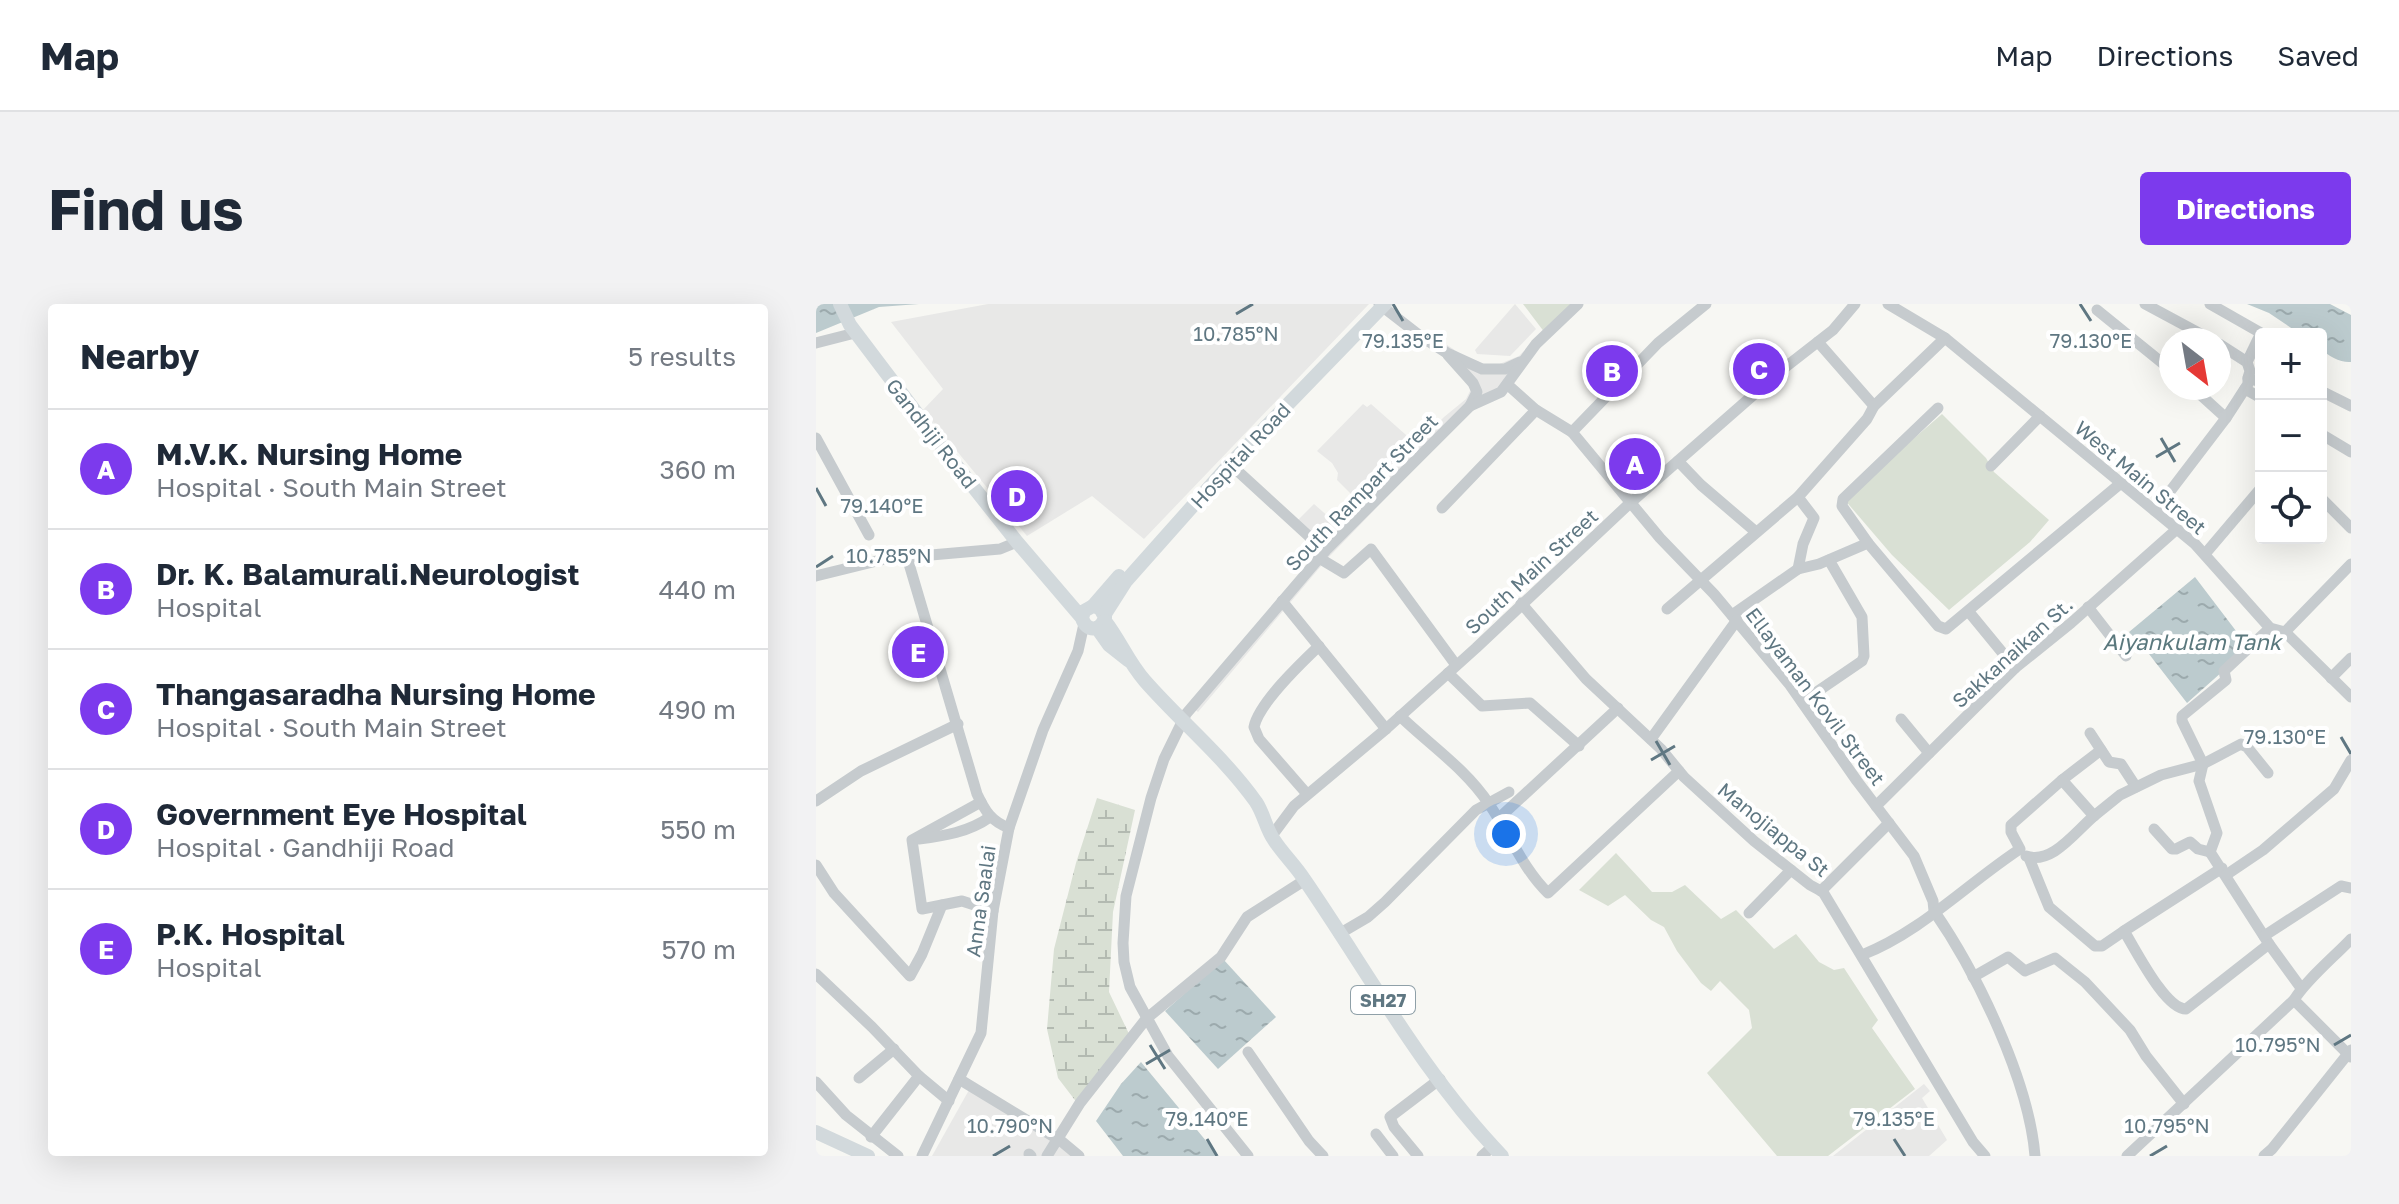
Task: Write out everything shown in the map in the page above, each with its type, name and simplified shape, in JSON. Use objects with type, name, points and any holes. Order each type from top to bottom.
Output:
[{"type":"main road","points":[[840,304],[852,327]]},
{"type":"main road","name":"Gandhiji Road","points":[[848,304],[852,327],[1017,542],[1059,591],[1094,618]]},
{"type":"main road","name":"Hospital Road","points":[[1094,618],[1230,464],[1380,305]]},
{"type":"main road","name":"Hospital Road","points":[[1094,618],[1222,461],[1380,305]]},
{"type":"main road","name":"SH27","points":[[1094,618],[1119,638],[1128,660],[1182,722],[1235,774],[1265,815],[1271,837],[1305,880],[1396,1021],[1492,1153]]},
{"type":"main road","points":[[816,1132],[868,1156]]},
{"type":"street","points":[[1508,385],[1521,362],[1578,304]]},
{"type":"street","points":[[1572,432],[1658,343],[1706,304]]},
{"type":"street","name":"South Main Street","points":[[1271,837],[1307,794],[1386,729],[1630,503],[1833,330],[1855,304]]},
{"type":"street","name":"West Main Street","points":[[1888,304],[1945,338],[2177,529],[2205,554],[2270,628]]},
{"type":"street","points":[[2145,304],[2190,328]]},
{"type":"street","points":[[2155,511],[2226,418],[2246,383],[2247,362],[2261,333],[2210,304]]},
{"type":"street","points":[[1380,305],[1447,353],[1482,369],[1505,369],[1521,362]]},
{"type":"street","points":[[2097,310],[2159,360]]},
{"type":"street","points":[[816,343],[852,327]]},
{"type":"street","points":[[1667,609],[1798,497],[1867,419],[1874,406],[1945,338]]},
{"type":"street","points":[[1818,342],[1874,406]]},
{"type":"street","points":[[2231,352],[2247,362]]},
{"type":"street","points":[[1447,353],[1477,392],[1470,406]]},
{"type":"street","points":[[2246,383],[2255,382]]},
{"type":"street","points":[[2246,383],[2255,392]]},
{"type":"street","name":"Ellayaman Kovil Street","points":[[1508,385],[1536,410],[1572,432],[1630,503],[1734,617],[1802,702],[1914,856],[1937,914],[1985,998],[2033,1126],[2035,1156]]},
{"type":"street","name":"South Rampart Street","points":[[1168,1056],[1130,987],[1123,943],[1126,896],[1151,798],[1164,759],[1182,722],[1322,554],[1470,406],[1492,398],[1508,385]]},
{"type":"street","points":[[2327,394],[2351,406]]},
{"type":"street","points":[[2206,400],[2226,418]]},
{"type":"street","points":[[1938,408],[1843,499],[1842,506],[1868,543],[1942,628],[1950,627],[1969,612],[2121,483]]},
{"type":"street","points":[[1442,508],[1536,410]]},
{"type":"street","points":[[1991,466],[2040,416]]},
{"type":"street","points":[[816,438],[869,535]]},
{"type":"street","points":[[2327,438],[2351,452]]},
{"type":"street","points":[[1678,461],[1756,532]]},
{"type":"street","points":[[1230,464],[1344,573],[1371,549],[1452,669],[1482,706],[1530,703],[1579,746]]},
{"type":"street","points":[[2205,554],[2255,495]]},
{"type":"street","points":[[1798,497],[1814,518],[1803,544],[1798,569]]},
{"type":"street","points":[[2327,503],[2349,520]]},
{"type":"street","name":"Sakkanaikan St.","points":[[1876,806],[2015,668],[2177,529]]},
{"type":"street","points":[[816,576],[885,559],[1000,549],[1017,542]]},
{"type":"street","points":[[1651,739],[1734,617],[1798,569],[1868,543]]},
{"type":"street","points":[[907,557],[981,802],[997,824],[1009,828]]},
{"type":"street","points":[[1802,702],[1862,661],[1864,656],[1861,614],[1829,560]]},
{"type":"street","points":[[2285,632],[2351,564]]},
{"type":"street","points":[[1282,601],[1386,729]]},
{"type":"street","name":"Manojiappa St","points":[[1521,603],[1586,679],[1651,739],[1679,771],[1754,841],[1821,891],[1973,1142],[1985,1156]]},
{"type":"street","points":[[2088,607],[2126,656]]},
{"type":"street","points":[[1969,612],[2015,668]]},
{"type":"street","name":"Anna Saalai","points":[[922,1156],[981,1033],[993,911],[1009,828],[1043,730],[1094,618]]},
{"type":"street","points":[[2210,852],[2217,833],[2199,781],[2203,764],[2182,716],[2226,680],[2224,671],[2270,628],[2285,632],[2351,697]]},
{"type":"street","points":[[1307,794],[1259,739],[1254,727],[1281,685],[1319,646]]},
{"type":"street","points":[[2331,678],[2351,658]]},
{"type":"street","points":[[1498,819],[1618,708]]},
{"type":"street","points":[[1400,716],[1467,776],[1489,803],[1548,893],[1679,771]]},
{"type":"street","points":[[1901,719],[1929,753]]},
{"type":"street","points":[[816,801],[861,771],[958,724]]},
{"type":"street","points":[[2090,733],[2109,762],[2121,764],[2136,787]]},
{"type":"street","points":[[2029,858],[2043,858],[2058,849],[2120,795],[2161,775],[2203,764],[2238,745],[2245,745],[2268,773]]},
{"type":"street","points":[[2101,750],[2011,825],[2011,832],[2029,858],[2049,907],[2095,946],[2102,946],[2263,850],[2334,789],[2351,760]]},
{"type":"street","points":[[2062,780],[2094,816]]},
{"type":"street","points":[[1339,934],[1368,917],[1422,867],[1476,810],[1509,792]]},
{"type":"street","points":[[912,840],[981,802]]},
{"type":"street","points":[[912,840],[950,835],[990,817]]},
{"type":"street","points":[[1821,891],[1887,821]]},
{"type":"street","points":[[2154,829],[2172,849],[2190,842],[2198,849],[2210,852],[2301,988]]},
{"type":"street","points":[[912,840],[922,909],[962,901],[993,911]]},
{"type":"street","points":[[1862,955],[1937,914],[1985,872],[2020,849]]},
{"type":"street","points":[[816,865],[834,893],[910,976],[942,905]]},
{"type":"street","points":[[1749,913],[1791,870]]},
{"type":"street","points":[[1047,1156],[1080,1103],[1146,1019],[1221,957],[1247,917],[1305,880]]},
{"type":"street","points":[[2124,931],[2172,1004],[2186,1009],[2266,940],[2341,886],[2351,888]]},
{"type":"street","points":[[2127,1156],[2294,1000],[2301,988],[2351,939]]},
{"type":"street","points":[[1973,977],[2008,957],[2025,971],[2049,959],[2058,960],[2085,982],[2130,1030],[2146,1056],[2184,1104]]},
{"type":"street","points":[[816,974],[919,1076],[949,1101]]},
{"type":"street","points":[[2264,1156],[2350,1054],[2294,1000]]},
{"type":"street","points":[[859,1078],[894,1049]]},
{"type":"street","points":[[1248,1052],[1309,1141],[1323,1156]]},
{"type":"street","points":[[1168,1056],[1194,1098],[1241,1156]]},
{"type":"street","points":[[1168,1056],[1248,1156]]},
{"type":"street","points":[[871,1137],[919,1076]]},
{"type":"street","points":[[959,1079],[1079,1156]]},
{"type":"street","points":[[1418,1156],[1394,1127],[1390,1117],[1440,1079]]},
{"type":"street","points":[[816,1082],[846,1115],[898,1156]]},
{"type":"street","points":[[1376,1134],[1393,1156]]},
{"type":"shaded area","points":[[988,304],[1369,304],[1144,539],[1092,496],[1027,536],[923,410],[943,389],[891,322]]},
{"type":"shaded area","points":[[1515,304],[1536,329],[1510,356],[1477,354],[1475,350]]},
{"type":"shaded area","points":[[1431,334],[1462,355],[1492,367],[1519,356],[1540,334],[1492,396],[1474,407],[1327,559],[1198,712],[1190,705],[1380,481],[1466,399],[1471,389],[1470,380],[1426,342]]},
{"type":"shaded area","points":[[1363,404],[1367,407],[1371,404],[1414,442],[1357,500],[1337,480],[1338,473],[1332,463],[1317,451]]},
{"type":"shaded area","points":[[1314,504],[1339,526],[1322,545],[1297,521]]},
{"type":"shaded area","points":[[1924,1084],[1930,1091],[1922,1098],[1947,1140],[1929,1156],[1833,1156]]},
{"type":"shaded area","points":[[969,1090],[1077,1156],[932,1156]]},
{"type":"green space","points":[[1523,304],[1576,304],[1545,333]]},
{"type":"green space","points":[[1942,414],[1986,458],[1994,472],[2049,520],[2030,542],[1949,610],[1892,555],[1844,499]]},
{"type":"green space","points":[[1097,798],[1135,810],[1113,912],[1109,992],[1130,1036],[1081,1108],[1058,1078],[1047,1029],[1054,949]]},
{"type":"green space","points":[[1616,853],[1652,892],[1672,892],[1685,885],[1721,919],[1736,910],[1774,949],[1796,934],[1819,962],[1834,970],[1844,968],[1878,1020],[1872,1028],[1915,1089],[1828,1156],[1777,1156],[1707,1073],[1752,1028],[1749,1010],[1720,981],[1711,991],[1701,983],[1664,927],[1651,920],[1625,895],[1608,906],[1579,890]]},
{"type":"water","points":[[816,304],[919,304],[879,307],[816,333]]},
{"type":"water","points":[[2247,304],[2330,304],[2351,315],[2351,362],[2327,354],[2327,328],[2291,328],[2269,313]]},
{"type":"water","name":"Aiyankulam Tank","points":[[2195,577],[2249,648],[2187,703],[2129,632]]},
{"type":"water","points":[[1223,959],[1276,1017],[1218,1069],[1165,1011]]},
{"type":"water","points":[[1141,1062],[1219,1156],[1123,1156],[1096,1121],[1121,1084]]},
{"type":"place","name":"Thangasaradha Nursing Home","points":[[1759,369]]},
{"type":"place","name":"Dr. K. Balamurali.Neurologist","points":[[1612,371]]},
{"type":"place","name":"M.V.K. Nursing Home","points":[[1635,464]]},
{"type":"place","name":"Government Eye Hospital","points":[[1017,496]]},
{"type":"place","name":"P.K. Hospital","points":[[918,652]]}]
